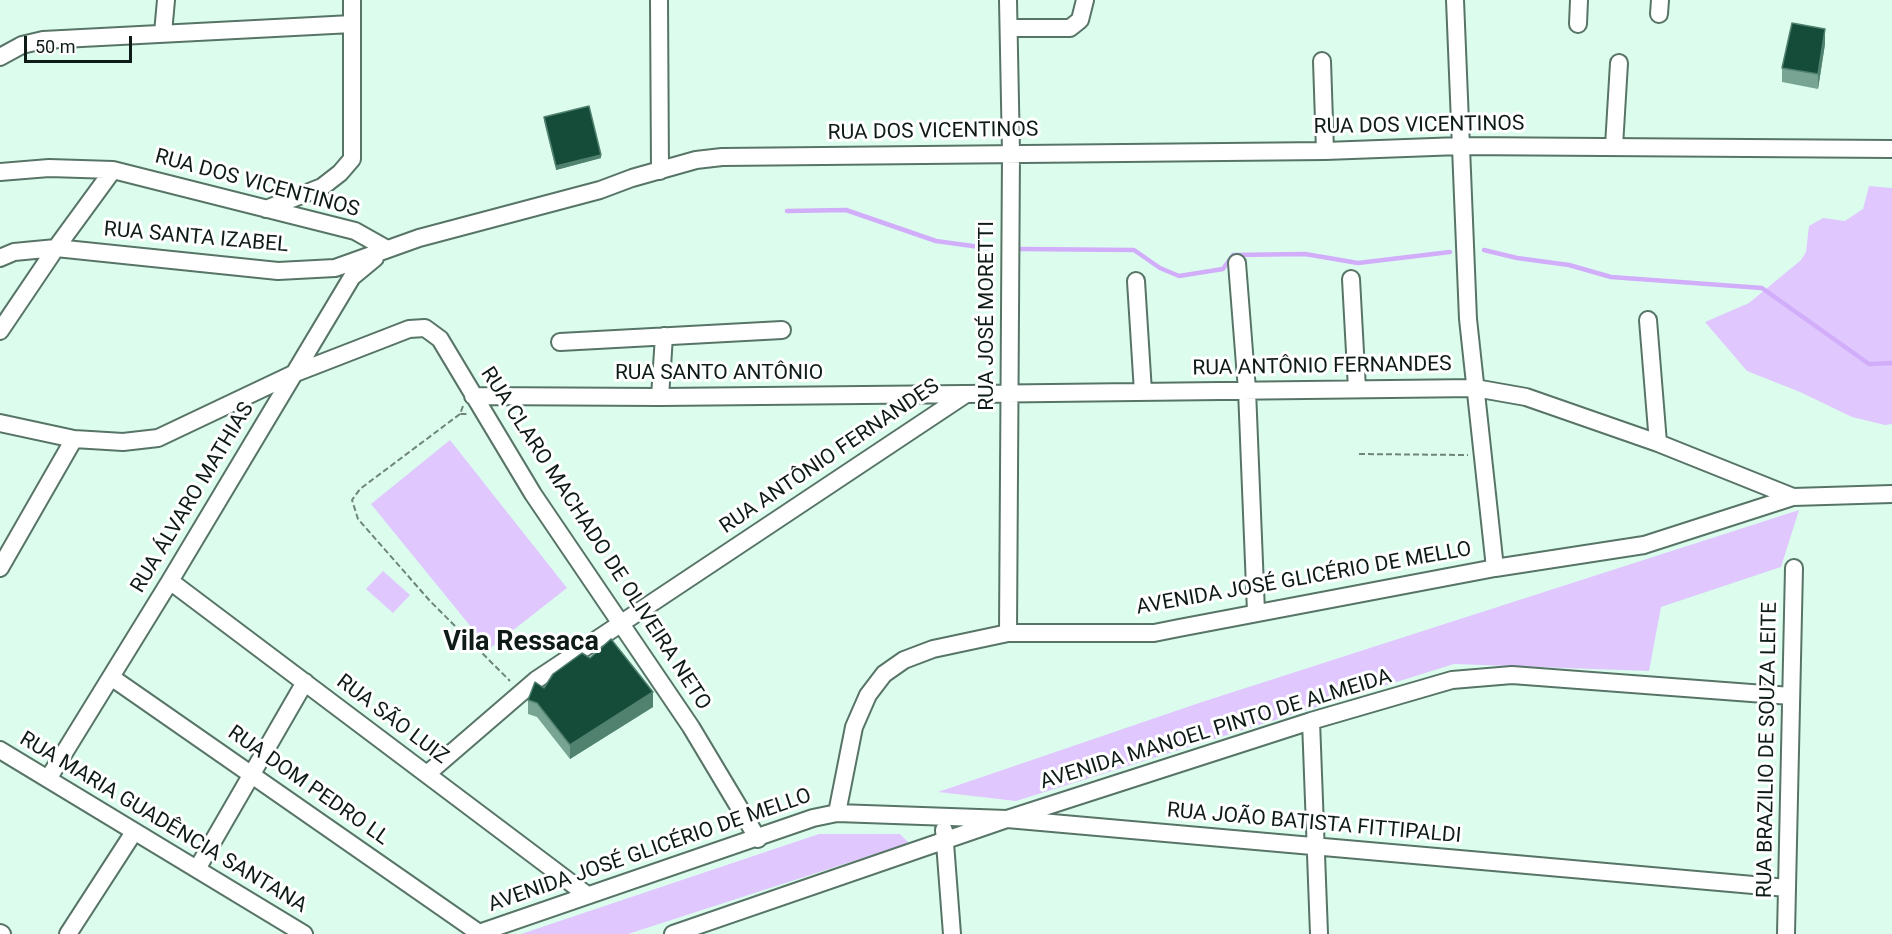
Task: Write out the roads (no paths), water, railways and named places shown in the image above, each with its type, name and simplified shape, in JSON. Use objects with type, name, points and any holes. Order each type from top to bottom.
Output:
[{"type":"street","points":[[163,33],[165,0]]},
{"type":"street","points":[[266,210],[322,187],[340,173],[352,159],[352,0]]},
{"type":"street","points":[[659,0],[660,171]]},
{"type":"street","name":"RUA JOSÉ MORETTI","points":[[1008,0],[1011,153],[1008,633]]},
{"type":"street","points":[[1009,28],[1070,28],[1080,21],[1085,0]]},
{"type":"street","points":[[1455,0],[1468,319],[1496,568]]},
{"type":"street","points":[[1578,24],[1579,0]]},
{"type":"street","points":[[0,57],[22,45],[43,40],[352,24]]},
{"type":"street","points":[[1322,61],[1324,151]]},
{"type":"street","points":[[1614,146],[1619,63]]},
{"type":"street","name":"RUA DOS VICENTINOS","points":[[0,172],[49,168],[113,170],[355,231],[387,249],[696,160],[722,157],[1324,151],[1460,146],[1892,149]]},
{"type":"street","points":[[0,331],[56,248],[113,170]]},
{"type":"street","name":"RUA SANTA IZABEL","points":[[0,258],[22,250],[56,248],[278,271],[335,268],[387,249]]},
{"type":"street","name":"RUA ÁLVARO MATHIAS","points":[[48,779],[352,277],[387,249]]},
{"type":"street","points":[[1237,263],[1247,390],[1256,612]]},
{"type":"street","points":[[1352,279],[1357,389]]},
{"type":"street","points":[[1136,281],[1143,392]]},
{"type":"street","points":[[1648,320],[1658,443]]},
{"type":"street","name":"RUA CLARO MACHADO DE OLIVEIRA NETO","points":[[293,374],[409,329],[425,328],[440,339],[533,494],[692,727],[758,838]]},
{"type":"street","points":[[560,342],[782,330]]},
{"type":"street","points":[[660,397],[664,336]]},
{"type":"street","points":[[0,423],[74,440],[123,442],[158,438],[293,374]]},
{"type":"street","name":"RUA ANTÔNIO FERNANDES","points":[[427,774],[520,691],[966,394],[1474,388],[1526,397],[1658,443],[1793,497]]},
{"type":"street","name":"RUA SANTO ANTÔNIO","points":[[473,396],[966,394]]},
{"type":"street","points":[[0,568],[74,440]]},
{"type":"street","points":[[1793,497],[1892,494]]},
{"type":"street","name":"AVENIDA JOSÉ GLICÉRIO DE MELLO","points":[[477,933],[813,818],[837,813],[854,727],[868,695],[884,674],[904,660],[933,649],[1008,633],[1154,633],[1496,568],[1644,545],[1793,497]]},
{"type":"street","name":"RUA BRAZILIO DE SOUZA LEITE","points":[[1786,934],[1794,568]]},
{"type":"street","name":"RUA SÃO LUIZ","points":[[170,581],[587,895]]},
{"type":"street","name":"AVENIDA MANOEL PINTO DE ALMEIDA","points":[[673,934],[1007,819],[1311,721],[1452,680],[1512,675],[1791,696]]},
{"type":"street","name":"RUA DOM PEDRO LL","points":[[111,677],[477,933]]},
{"type":"street","points":[[197,869],[305,682]]},
{"type":"street","points":[[1311,721],[1319,934]]},
{"type":"street","name":"RUA MARIA GUADÊNCIA SANTANA","points":[[0,750],[304,934]]},
{"type":"street","name":"RUA JOÃO BATISTA FITTIPALDI","points":[[837,813],[1007,819],[1787,888]]},
{"type":"street","points":[[943,816],[952,934]]},
{"type":"street","points":[[68,934],[134,832]]},
{"type":"waterway","points":[[787,211],[846,210],[936,241],[987,248]]},
{"type":"waterway","points":[[1020,249],[1134,250],[1160,268],[1179,276],[1223,269],[1233,255],[1305,254],[1358,263],[1450,252]]},
{"type":"waterway","points":[[1484,250],[1517,258],[1569,265],[1611,277],[1762,288],[1869,364],[1892,363]]},
{"type":"district","name":"Vila Ressaca","points":[[521,643]]}]
